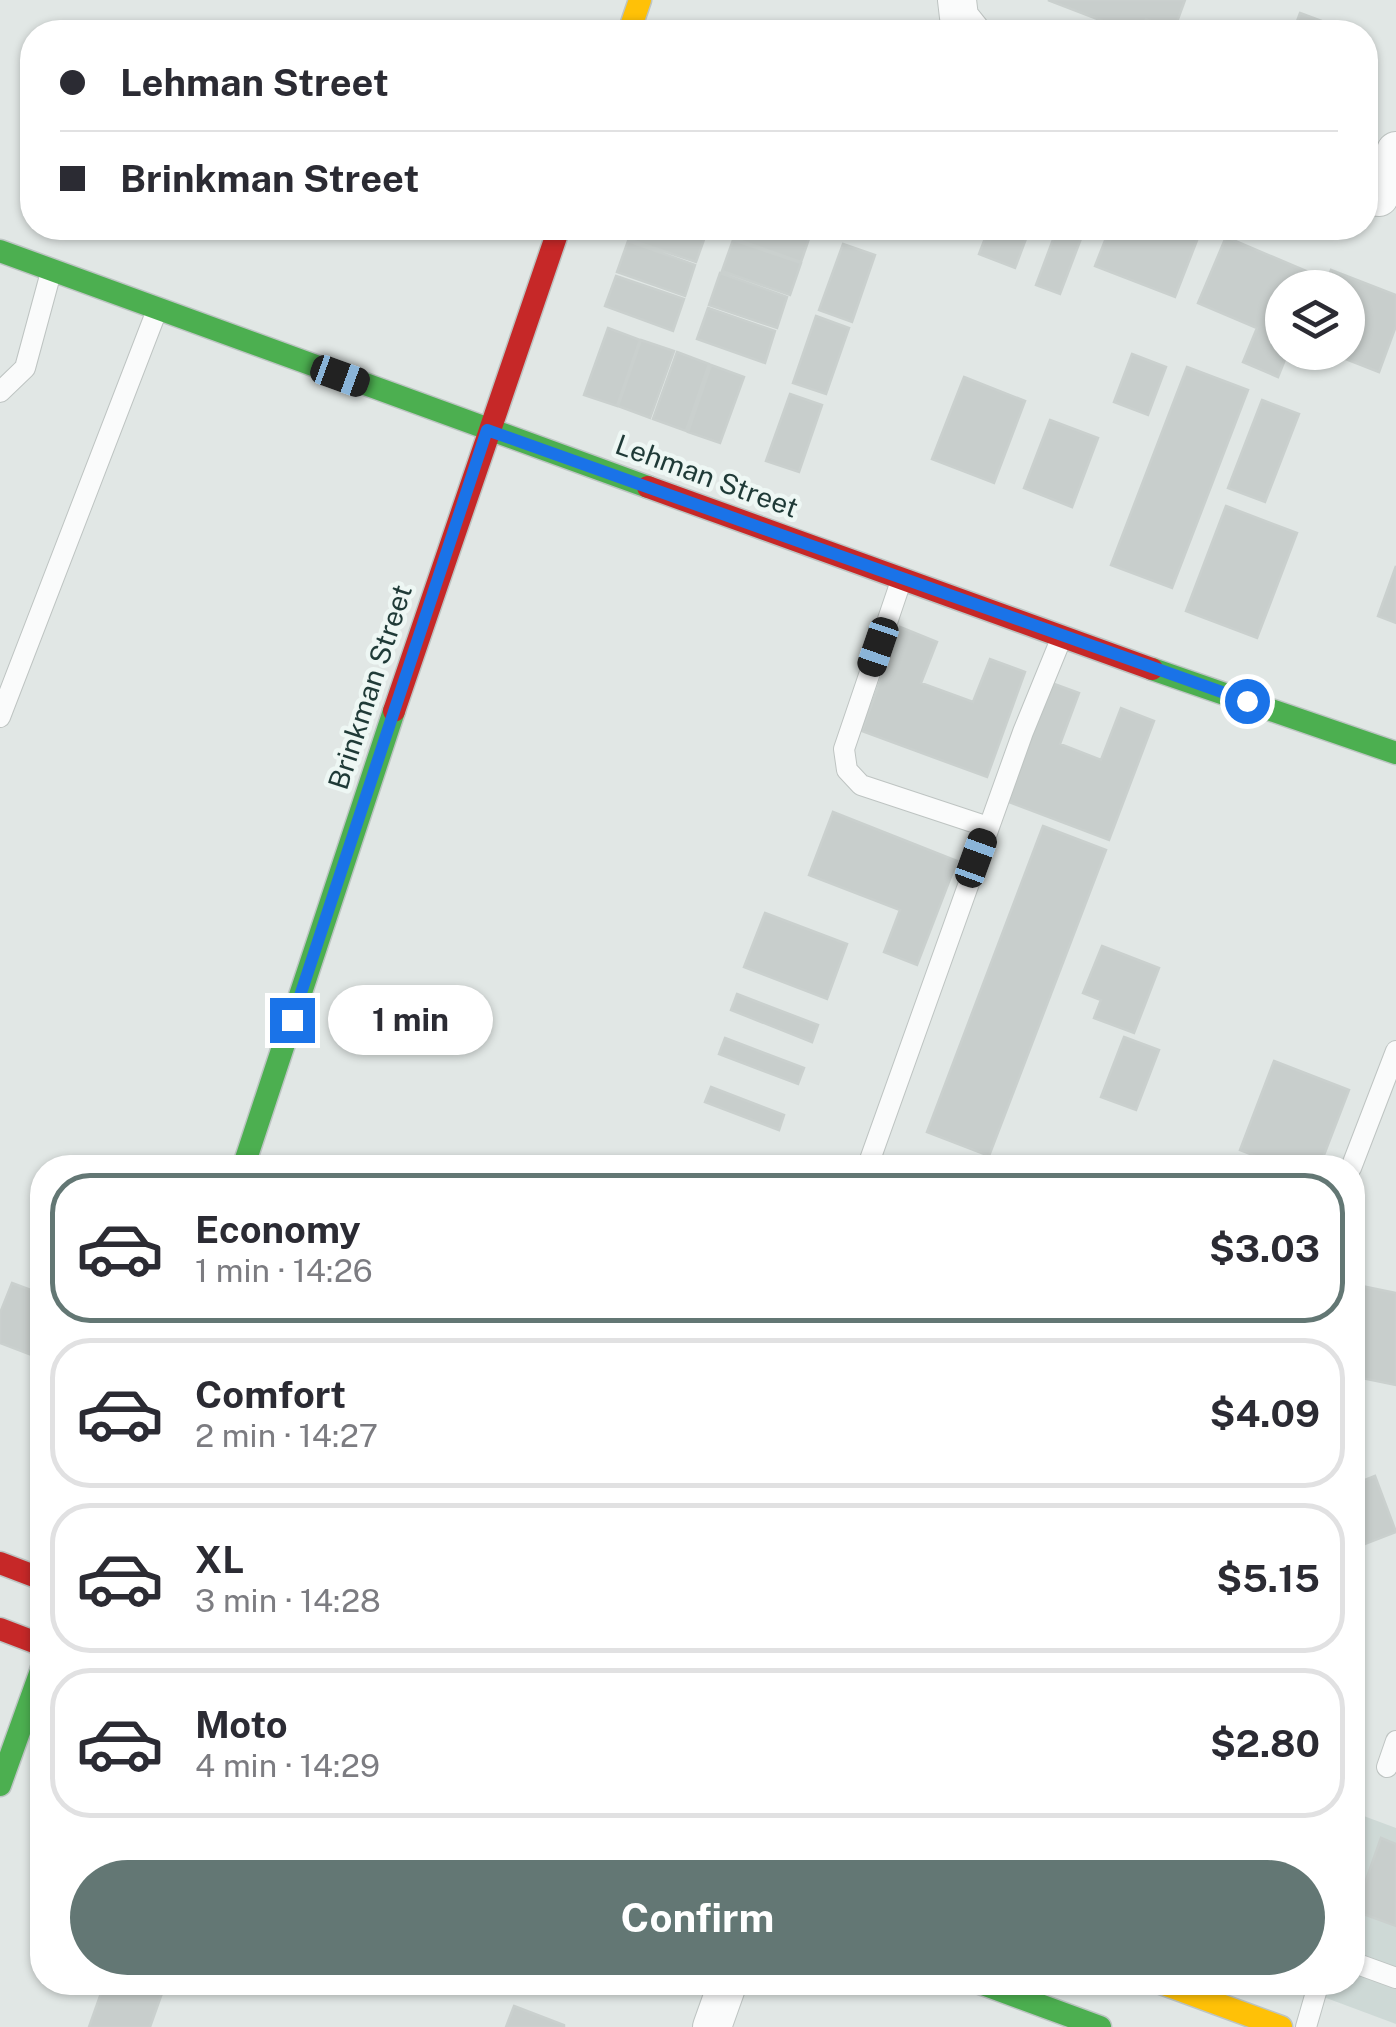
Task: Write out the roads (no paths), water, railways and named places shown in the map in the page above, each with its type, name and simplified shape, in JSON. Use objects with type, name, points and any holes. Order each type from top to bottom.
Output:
[{"type":"street","points":[[1380,197],[1396,151]]},
{"type":"street","name":"Brinkman Street","points":[[247,1155],[487,430],[555,240]]},
{"type":"street","name":"Lehman Street","points":[[0,251],[1062,637],[1396,753]]},
{"type":"street","points":[[0,1563],[30,1574]]},
{"type":"street","points":[[0,1629],[30,1640]]},
{"type":"street","points":[[0,1785],[30,1701]]},
{"type":"street","points":[[712,2027],[723,1995]]},
{"type":"street","points":[[1013,1995],[1100,2027]]},
{"type":"street","points":[[1194,1995],[1281,2027]]},
{"type":"lane","points":[[0,392],[25,368],[52,270]]},
{"type":"lane","points":[[0,717],[157,308]]},
{"type":"lane","points":[[902,578],[844,749],[847,770],[861,785],[988,827]]},
{"type":"lane","points":[[872,1155],[988,827],[1062,637]]},
{"type":"lane","points":[[1356,1155],[1396,1051]]},
{"type":"lane","points":[[1386,1767],[1396,1741]]},
{"type":"lane","points":[[1365,1967],[1396,1978]]},
{"type":"lane","points":[[1306,2027],[1316,1995]]}]
